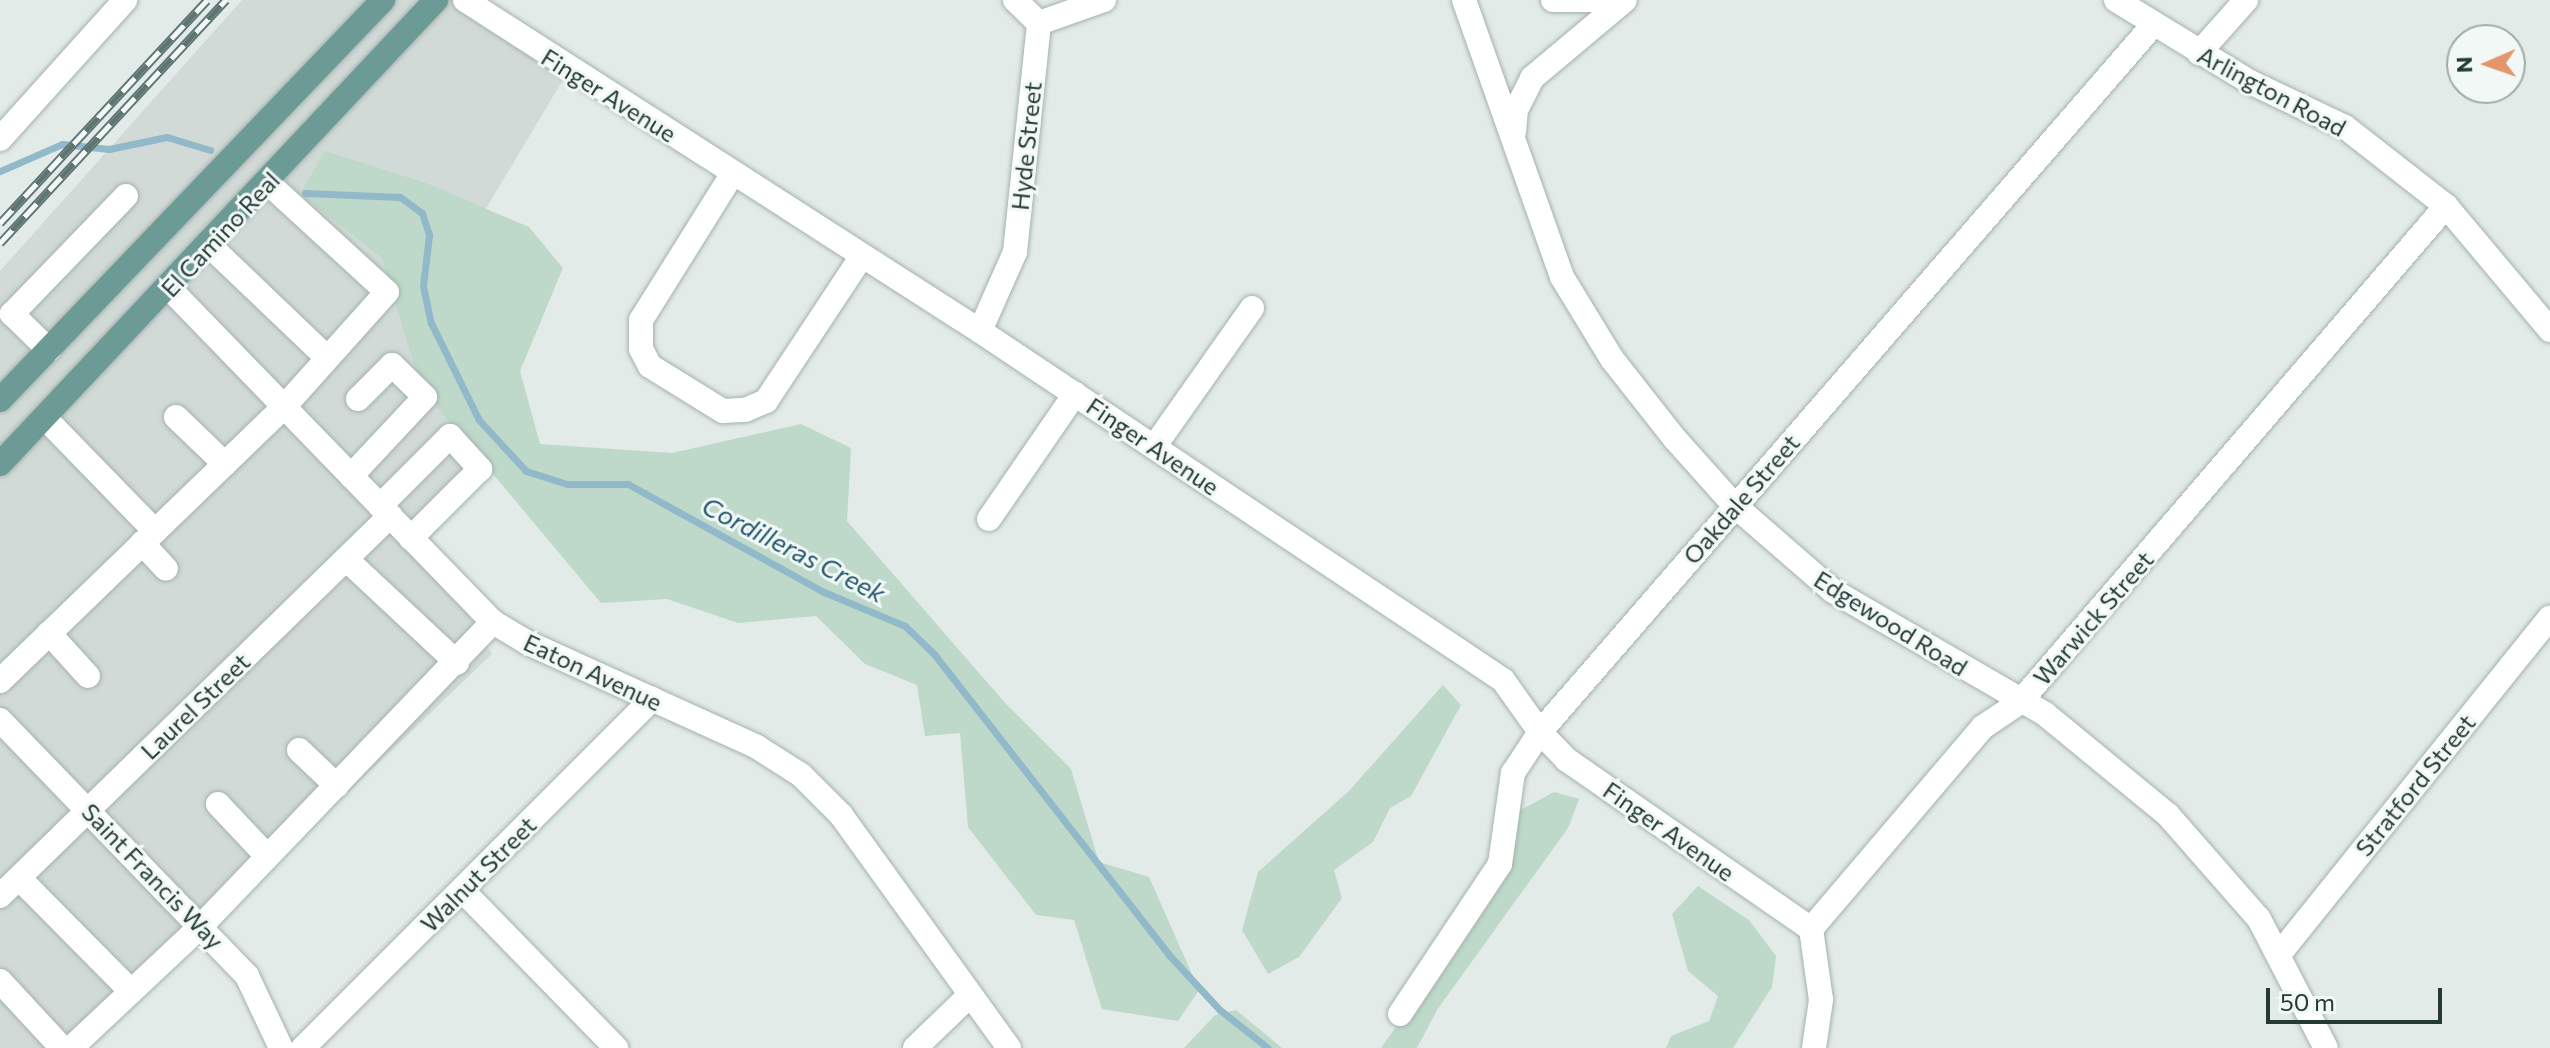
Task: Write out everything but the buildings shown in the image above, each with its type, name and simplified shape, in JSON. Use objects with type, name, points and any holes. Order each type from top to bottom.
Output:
[{"type":"main road","name":"El Camino Real","points":[[0,400],[383,0]]},
{"type":"main road","name":"El Camino Real","points":[[0,464],[170,289],[436,0]]},
{"type":"street","points":[[0,139],[125,0]]},
{"type":"street","name":"Finger Avenue","points":[[465,0],[980,331],[1503,680],[1540,732],[1567,760],[1811,929]]},
{"type":"street","points":[[1015,0],[1039,23],[1104,0]]},
{"type":"street","name":"Edgewood Road","points":[[1464,0],[1552,252],[1585,317],[1667,430],[1734,505],[1833,591],[2045,714],[2168,815],[2230,882],[2281,952],[2326,1048]]},
{"type":"street","points":[[1553,0],[1611,0]]},
{"type":"street","name":"Edgewood Road","points":[[1516,146],[1516,110],[1532,78],[1625,0]]},
{"type":"street","name":"Arlington Road","points":[[2116,0],[2199,53],[2345,127],[2446,206],[2550,330]]},
{"type":"street","points":[[2199,53],[2246,0]]},
{"type":"street","name":"Hyde Street","points":[[980,331],[1015,252],[1039,23]]},
{"type":"street","name":"Oakdale Street","points":[[1400,1014],[1500,864],[1513,773],[1540,732],[2153,25]]},
{"type":"street","points":[[733,173],[641,320],[641,349],[650,366],[723,411],[745,410],[766,401],[862,256]]},
{"type":"street","points":[[0,681],[284,407],[387,292],[268,183]]},
{"type":"street","points":[[49,350],[12,314],[126,196]]},
{"type":"street","name":"Warwick Street","points":[[1811,929],[1983,727],[2020,702],[2446,206]]},
{"type":"street","points":[[210,246],[327,358]]},
{"type":"street","name":"Eaton Avenue","points":[[170,289],[493,622],[757,747],[801,775],[841,815],[1009,1048]]},
{"type":"street","points":[[1154,447],[1252,308]]},
{"type":"street","points":[[351,476],[425,397],[392,365],[358,399]]},
{"type":"street","points":[[989,519],[1075,394]]},
{"type":"street","points":[[176,417],[225,464]]},
{"type":"street","points":[[45,418],[148,537],[166,569]]},
{"type":"street","name":"Laurel Street","points":[[0,896],[346,559],[450,436],[480,469],[411,538]]},
{"type":"street","points":[[346,559],[457,663]]},
{"type":"street","name":"Stratford Street","points":[[2281,952],[2550,618]]},
{"type":"street","points":[[71,1048],[203,924],[457,663],[493,622]]},
{"type":"street","points":[[49,633],[88,676]]},
{"type":"street","name":"Walnut Street","points":[[303,1048],[652,699]]},
{"type":"street","name":"Saint Francis Way","points":[[0,720],[203,924],[247,976],[281,1048]]},
{"type":"street","points":[[299,750],[337,786]]},
{"type":"street","points":[[218,804],[267,856]]},
{"type":"street","points":[[19,878],[131,991]]},
{"type":"street","points":[[462,890],[616,1048]]},
{"type":"street","points":[[1811,929],[1821,1000],[1814,1048]]},
{"type":"street","points":[[0,981],[62,1048]]},
{"type":"street","points":[[915,1048],[969,996]]},
{"type":"shaded area","points":[[242,0],[487,0],[576,58],[427,307],[509,448],[426,543],[492,654],[81,1048],[0,1048],[0,271]]},
{"type":"green space","points":[[325,151],[426,183],[529,227],[563,268],[520,371],[540,444],[672,453],[801,424],[851,448],[847,521],[1006,704],[1071,769],[1099,862],[1149,877],[1199,990],[1178,1021],[1102,1009],[1074,920],[1036,915],[968,827],[960,733],[925,736],[917,685],[865,664],[816,616],[738,623],[667,599],[601,603],[421,388],[382,258],[300,194]]},
{"type":"green space","points":[[1443,685],[1461,705],[1411,796],[1390,808],[1373,842],[1334,870],[1342,898],[1299,957],[1268,974],[1242,930],[1258,872],[1349,791]]},
{"type":"green space","points":[[1554,792],[1579,799],[1568,828],[1437,1010],[1417,1048],[1381,1048],[1473,918],[1515,813]]},
{"type":"green space","points":[[1698,886],[1749,920],[1776,956],[1772,987],[1733,1048],[1666,1048],[1671,1036],[1709,1021],[1718,996],[1688,971],[1672,914]]},
{"type":"green space","points":[[1236,1010],[1282,1048],[1184,1048],[1215,1015]]},
{"type":"waterway","name":"Cordilleras Creek","points":[[0,171],[62,144],[109,149],[167,137],[210,150]]},
{"type":"waterway","name":"Cordilleras Creek","points":[[305,193],[400,197],[422,213],[429,235],[423,286],[431,323],[479,420],[526,471],[567,484],[628,484],[824,592],[905,626],[934,654],[1169,955],[1220,1010],[1268,1048]]},
{"type":"railway","points":[[0,223],[207,0]]},
{"type":"railway","points":[[0,243],[226,0]]}]
